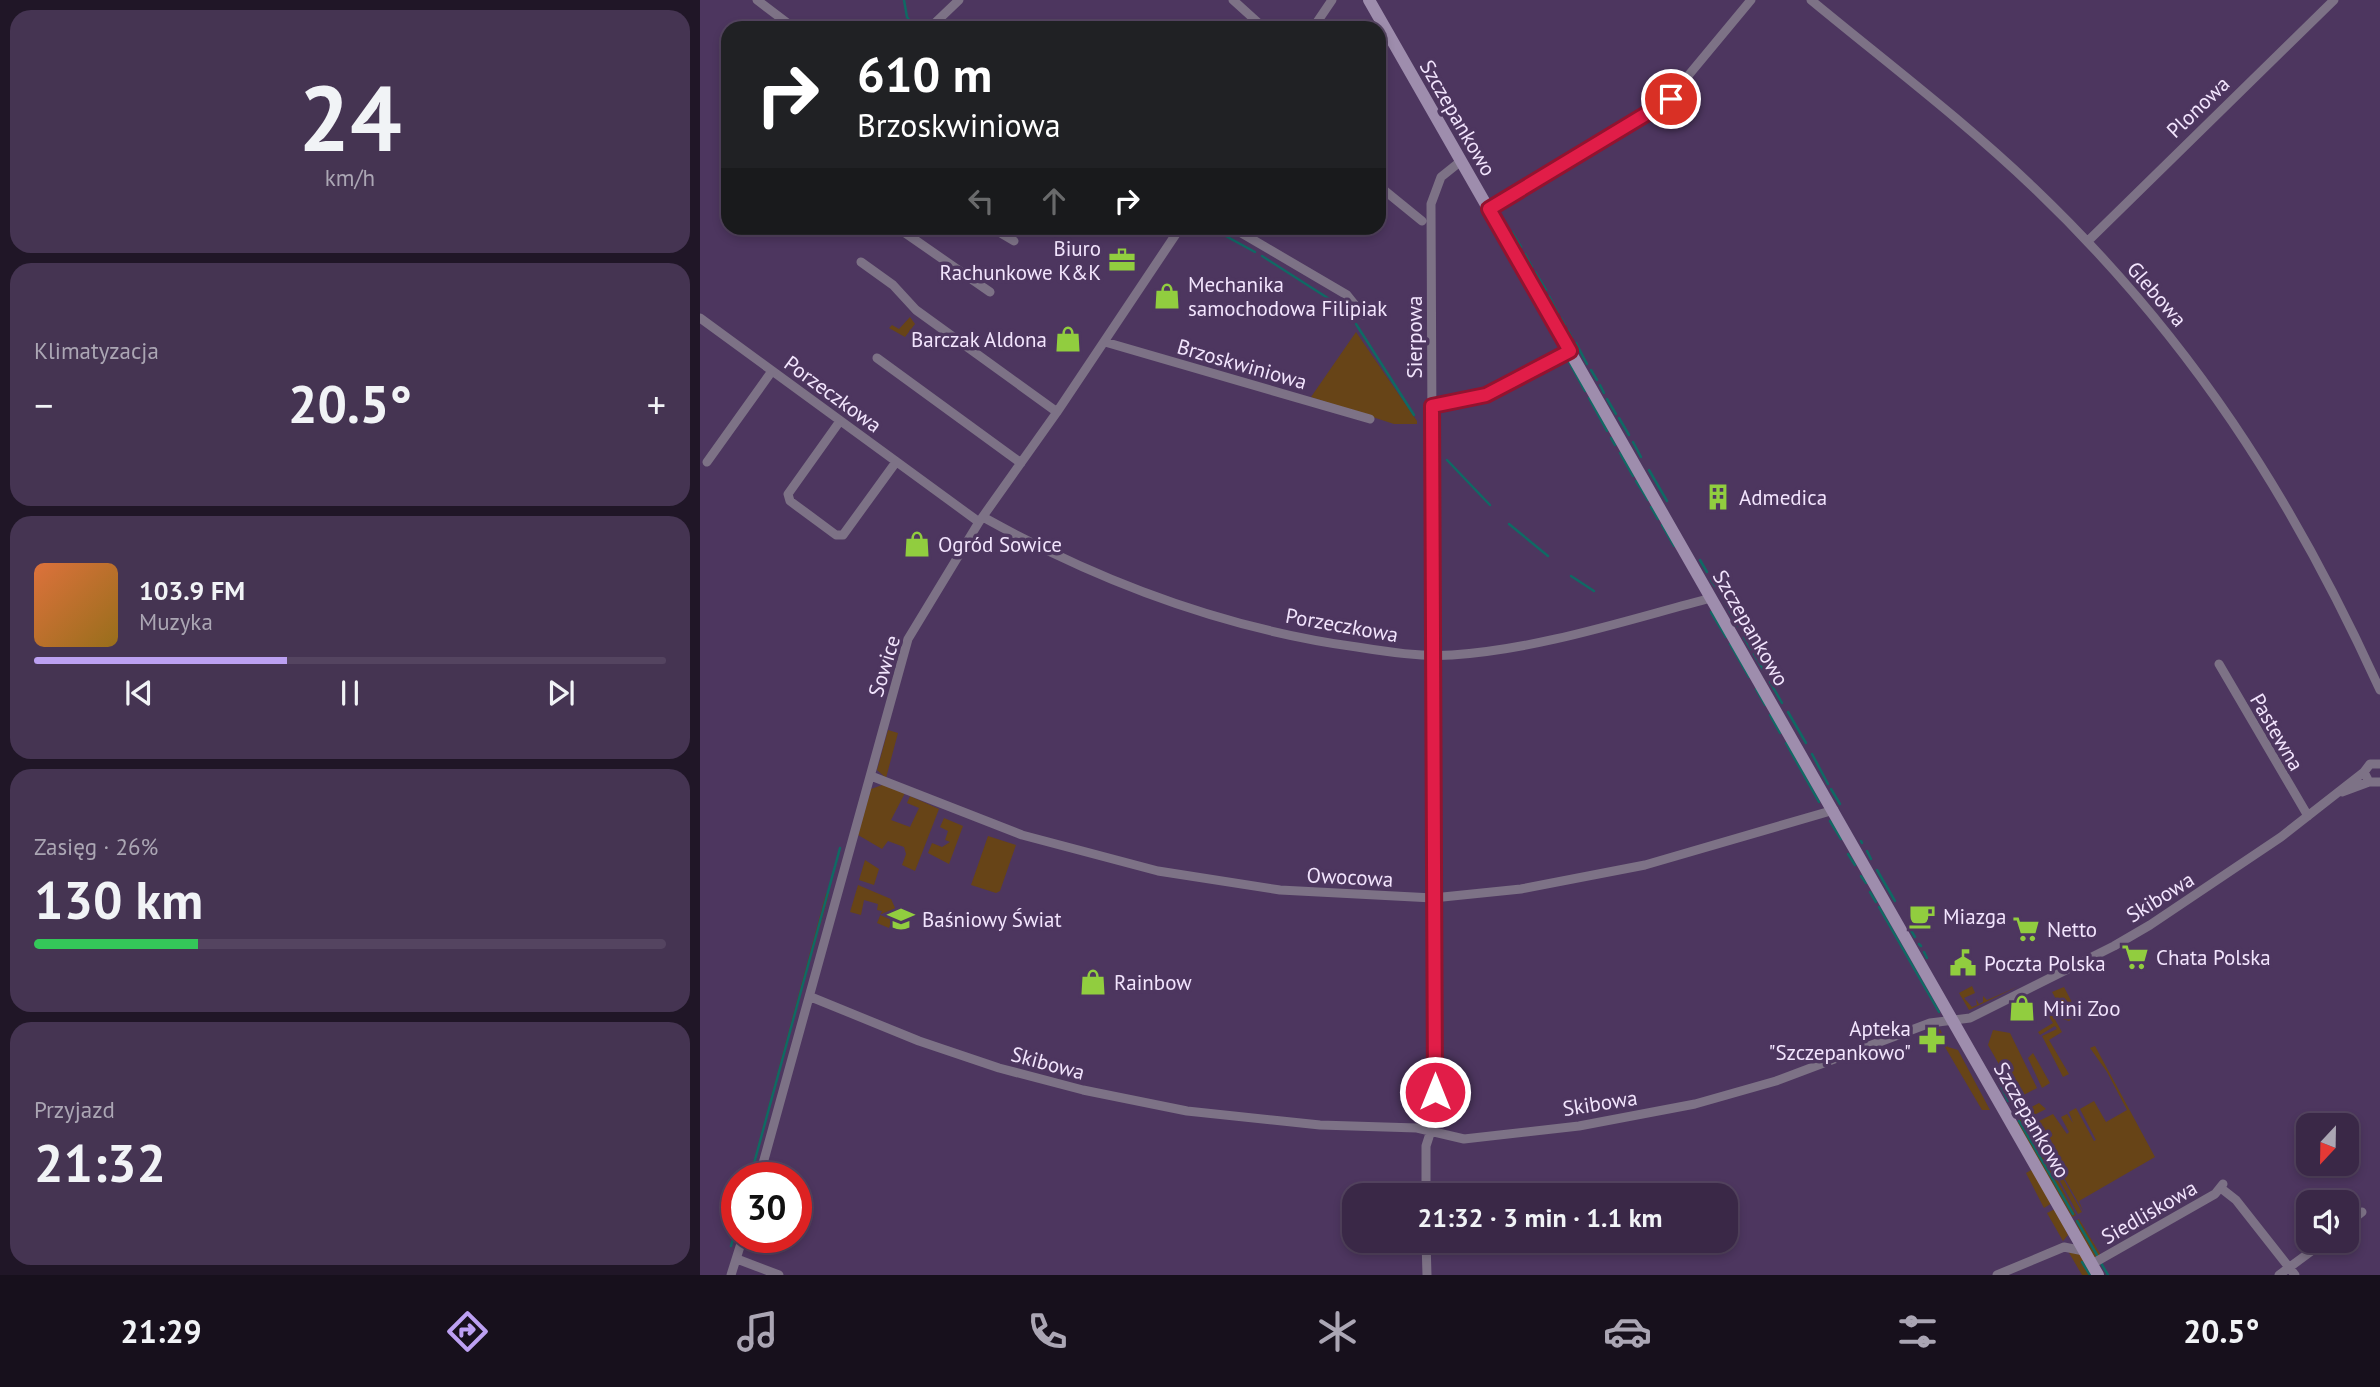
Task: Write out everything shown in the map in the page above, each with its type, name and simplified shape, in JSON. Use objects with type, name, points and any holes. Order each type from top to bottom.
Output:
[{"type":"street","points":[[757,0],[785,21]]},
{"type":"street","points":[[937,21],[959,0]]},
{"type":"street","points":[[1233,0],[1256,21]]},
{"type":"street","points":[[1318,21],[1332,0]]},
{"type":"street","name":"Szczepankowo","points":[[1369,0],[1381,21]]},
{"type":"street","points":[[1489,209],[1663,106],[1751,0]]},
{"type":"street","name":"Glebowa","points":[[1811,0],[2010,166],[2088,241],[2154,315],[2239,428],[2290,510],[2330,582],[2380,690]]},
{"type":"street","name":"Plonowa","points":[[2088,241],[2334,0]]},
{"type":"street","name":"Szczepankowo","points":[[1386,30],[2095,1270]]},
{"type":"street","name":"Sierpowa","points":[[1426,1183],[1426,1146],[1435,1118],[1431,204],[1441,177],[1461,161]]},
{"type":"street","points":[[1386,192],[1422,221]]},
{"type":"street","points":[[908,235],[990,292]]},
{"type":"street","points":[[1004,235],[1014,241]]},
{"type":"street","name":"Sowice","points":[[764,1162],[908,639],[981,519],[1105,342],[1175,235]]},
{"type":"street","points":[[1245,235],[1346,295],[1363,315]]},
{"type":"street","points":[[860,261],[893,285],[916,310],[1057,412]]},
{"type":"street","name":"Porzeczkowa","points":[[700,318],[896,462],[981,519],[1121,582],[1231,620],[1333,644],[1431,655],[1467,654],[1528,644],[1712,598]]},
{"type":"street","name":"Brzoskwiniowa","points":[[1105,342],[1370,419]]},
{"type":"street","points":[[1432,406],[1486,395],[1570,351]]},
{"type":"street","points":[[877,358],[1021,463]]},
{"type":"street","points":[[707,462],[772,371]]},
{"type":"street","points":[[840,421],[788,494],[790,501],[817,522],[836,535],[843,535],[896,462]]},
{"type":"street","name":"Pastewna","points":[[2218,664],[2308,816]]},
{"type":"street","points":[[2376,763],[2380,755]]},
{"type":"street","name":"Skibowa","points":[[811,997],[945,1050],[1096,1093],[1223,1116],[1432,1131],[1454,1138],[1472,1139],[1579,1126],[1673,1109],[1776,1081],[1930,1023],[1970,1018],[2114,947],[2224,877],[2376,763]]},
{"type":"street","points":[[2364,772],[2380,793]]},
{"type":"street","name":"Owocowa","points":[[871,776],[1033,839],[1158,871],[1280,890],[1433,898],[1521,889],[1645,865],[1833,810]]},
{"type":"street","name":"Skibowa","points":[[2337,793],[2374,783]]},
{"type":"street","name":"Siedliskowa","points":[[2095,1270],[2222,1186],[2295,1275]]},
{"type":"street","points":[[1997,1275],[2064,1247],[2075,1235]]},
{"type":"street","points":[[2064,1247],[2084,1251]]},
{"type":"street","points":[[732,1275],[739,1253]]},
{"type":"street","points":[[1426,1253],[1427,1275]]},
{"type":"street","points":[[2279,1275],[2308,1253]]},
{"type":"street","points":[[737,1259],[779,1275]]},
{"type":"shaded area","points":[[910,317],[915,324],[905,337],[889,328],[892,325],[899,329]]},
{"type":"shaded area","points":[[1356,332],[1417,424],[1394,424],[1311,397]]},
{"type":"shaded area","points":[[888,730],[898,733],[886,778],[877,770]]},
{"type":"shaded area","points":[[885,784],[905,793],[891,820],[910,827],[919,808],[907,803],[910,796],[939,809],[915,871],[902,865],[906,854],[904,847],[888,841],[882,849],[858,835],[871,789]]},
{"type":"shaded area","points":[[944,818],[963,826],[949,864],[928,853],[932,843],[942,847],[950,842],[945,840],[948,831],[940,827]]},
{"type":"shaded area","points":[[988,836],[1016,845],[1000,891],[996,893],[971,885]]},
{"type":"shaded area","points":[[865,860],[879,869],[874,885],[859,880]]},
{"type":"shaded area","points":[[858,885],[891,899],[896,910],[889,928],[877,923],[882,911],[877,910],[878,904],[864,900],[861,915],[850,912]]},
{"type":"shaded area","points":[[826,893],[829,894],[753,1162]]},
{"type":"shaded area","points":[[1972,986],[1975,993],[1964,998],[1972,1007],[1977,1005],[1976,999],[1979,1004],[1983,1002],[1983,996],[1987,1000],[2019,986],[1969,1010],[1959,993]]},
{"type":"shaded area","points":[[2064,987],[2078,1014],[2069,1021],[2060,1018],[2065,1015],[2052,992]]},
{"type":"shaded area","points":[[2048,1015],[2053,1016],[2062,1032],[2049,1040],[2069,1074],[2063,1077],[2042,1036],[2057,1029],[2055,1026],[2040,1035],[2038,1032],[2053,1023]]},
{"type":"shaded area","points":[[1940,1029],[1948,1047],[1958,1050],[1990,1110],[1982,1110],[1942,1042],[1937,1031]]},
{"type":"shaded area","points":[[1993,1030],[2010,1033],[2037,1088],[2018,1098],[1988,1045]]},
{"type":"shaded area","points":[[2095,1046],[2155,1157],[2079,1201],[2083,1211],[2028,1114],[2028,1109],[2039,1103],[2046,1109],[2032,1116],[2035,1123],[2053,1114],[2067,1134],[2069,1132],[2061,1117],[2067,1114],[2073,1123],[2069,1112],[2076,1108],[2094,1141],[2096,1140],[2080,1109],[2094,1101],[2106,1122],[2127,1110],[2107,1072],[2090,1048]]},
{"type":"shaded area","points":[[2033,1053],[2050,1083],[2042,1088],[2028,1058]]},
{"type":"shaded area","points":[[2027,1115],[2082,1212],[2078,1214],[2041,1146],[2022,1118]]},
{"type":"shaded area","points":[[2020,1119],[2040,1147],[2076,1215],[2072,1217],[2016,1124]]},
{"type":"shaded area","points":[[2033,1169],[2052,1203],[2044,1208],[2026,1173]]},
{"type":"shaded area","points":[[2055,1209],[2068,1235],[2063,1241],[2047,1213]]},
{"type":"shaded area","points":[[2079,1219],[2102,1257],[2092,1257],[2075,1221]]},
{"type":"shaded area","points":[[2068,1251],[2082,1255],[2094,1275],[2082,1275]]},
{"type":"waterway","points":[[904,0],[910,21]]},
{"type":"waterway","points":[[1512,232],[1521,247]]},
{"type":"waterway","points":[[1224,235],[1255,252]]},
{"type":"waterway","points":[[1525,254],[1532,267]]},
{"type":"waterway","points":[[1262,256],[1334,302],[1351,317]]},
{"type":"waterway","points":[[1535,272],[1546,290]]},
{"type":"waterway","points":[[1549,296],[1558,313]]},
{"type":"waterway","points":[[1561,318],[1565,325]]},
{"type":"waterway","points":[[1356,324],[1414,415]]},
{"type":"waterway","points":[[1568,330],[1572,338]]},
{"type":"waterway","points":[[1554,336],[1561,350]]},
{"type":"waterway","points":[[1576,343],[1587,364]]},
{"type":"waterway","points":[[1568,360],[1585,391]]},
{"type":"waterway","points":[[1591,370],[1597,380]]},
{"type":"waterway","points":[[1600,385],[1604,393]]},
{"type":"waterway","points":[[1589,398],[1607,431]]},
{"type":"waterway","points":[[1607,399],[1616,414]]},
{"type":"waterway","points":[[1619,418],[1629,435]]},
{"type":"waterway","points":[[1611,438],[1615,445]]},
{"type":"waterway","points":[[1633,442],[1641,457]]},
{"type":"waterway","points":[[1620,453],[1633,476]]},
{"type":"waterway","points":[[1447,460],[1490,505]]},
{"type":"waterway","points":[[1649,470],[1667,501]]},
{"type":"waterway","points":[[1636,481],[1648,500]]},
{"type":"waterway","points":[[1651,507],[1658,519]]},
{"type":"waterway","points":[[1509,524],[1548,556]]},
{"type":"waterway","points":[[1662,525],[1674,546]]},
{"type":"waterway","points":[[1700,560],[1707,572]]},
{"type":"waterway","points":[[1571,576],[1594,591]]},
{"type":"waterway","points":[[1711,580],[1716,587]]},
{"type":"waterway","points":[[1720,593],[1738,626]]},
{"type":"waterway","points":[[1711,612],[1726,637]]},
{"type":"waterway","points":[[1744,637],[1751,649]]},
{"type":"waterway","points":[[1730,644],[1749,677]]},
{"type":"waterway","points":[[1754,654],[1763,669]]},
{"type":"waterway","points":[[1770,682],[1782,703]]},
{"type":"waterway","points":[[1756,689],[1765,705]]},
{"type":"waterway","points":[[1788,712],[1806,743]]},
{"type":"waterway","points":[[1770,715],[1780,733]]},
{"type":"waterway","points":[[1786,743],[1819,802]]},
{"type":"waterway","points":[[1812,754],[1828,784]]},
{"type":"waterway","points":[[1831,789],[1840,804]]},
{"type":"waterway","points":[[1830,821],[1841,839]]},
{"type":"waterway","points":[[754,1162],[840,848]]},
{"type":"waterway","points":[[1867,851],[1871,859]]},
{"type":"waterway","points":[[1848,854],[1855,865]]},
{"type":"waterway","points":[[1877,870],[1895,901]]},
{"type":"waterway","points":[[1861,876],[1866,883]]},
{"type":"waterway","points":[[1870,892],[1876,902]]},
{"type":"waterway","points":[[1879,907],[1939,1012]]},
{"type":"waterway","points":[[1909,927],[1915,937]]},
{"type":"waterway","points":[[1924,952],[1927,958]]},
{"type":"waterway","points":[[1997,1077],[2008,1101]]},
{"type":"waterway","points":[[2019,1121],[2073,1214]]},
{"type":"waterway","points":[[2077,1221],[2097,1255]]},
{"type":"waterway","points":[[2082,1262],[2090,1275]]},
{"type":"waterway","points":[[2101,1263],[2108,1275]]},
{"type":"place","name":"Biuro Rachunkowe K&K","points":[[1122,260]]},
{"type":"place","name":"Mechanika samochodowa Filipiak","points":[[1167,296]]},
{"type":"place","name":"Barczak Aldona","points":[[1068,339]]},
{"type":"place","name":"Admedica","points":[[1718,497]]},
{"type":"place","name":"Ogród Sowice","points":[[917,544]]},
{"type":"place","name":"Miazga","points":[[1922,916]]},
{"type":"place","name":"Baśniowy Świat","points":[[901,919]]},
{"type":"place","name":"Netto","points":[[2026,929]]},
{"type":"place","name":"Chata Polska","points":[[2135,957]]},
{"type":"place","name":"Poczta Polska","points":[[1963,963]]},
{"type":"place","name":"Rainbow","points":[[1093,982]]},
{"type":"place","name":"Mini Zoo","points":[[2022,1008]]},
{"type":"place","name":"Apteka \"Szczepankowo\"","points":[[1932,1040]]},
{"type":"route","points":[[1435,1092],[1432,406],[1486,395],[1570,351],[1489,209],[1653,113],[1671,99]]}]
